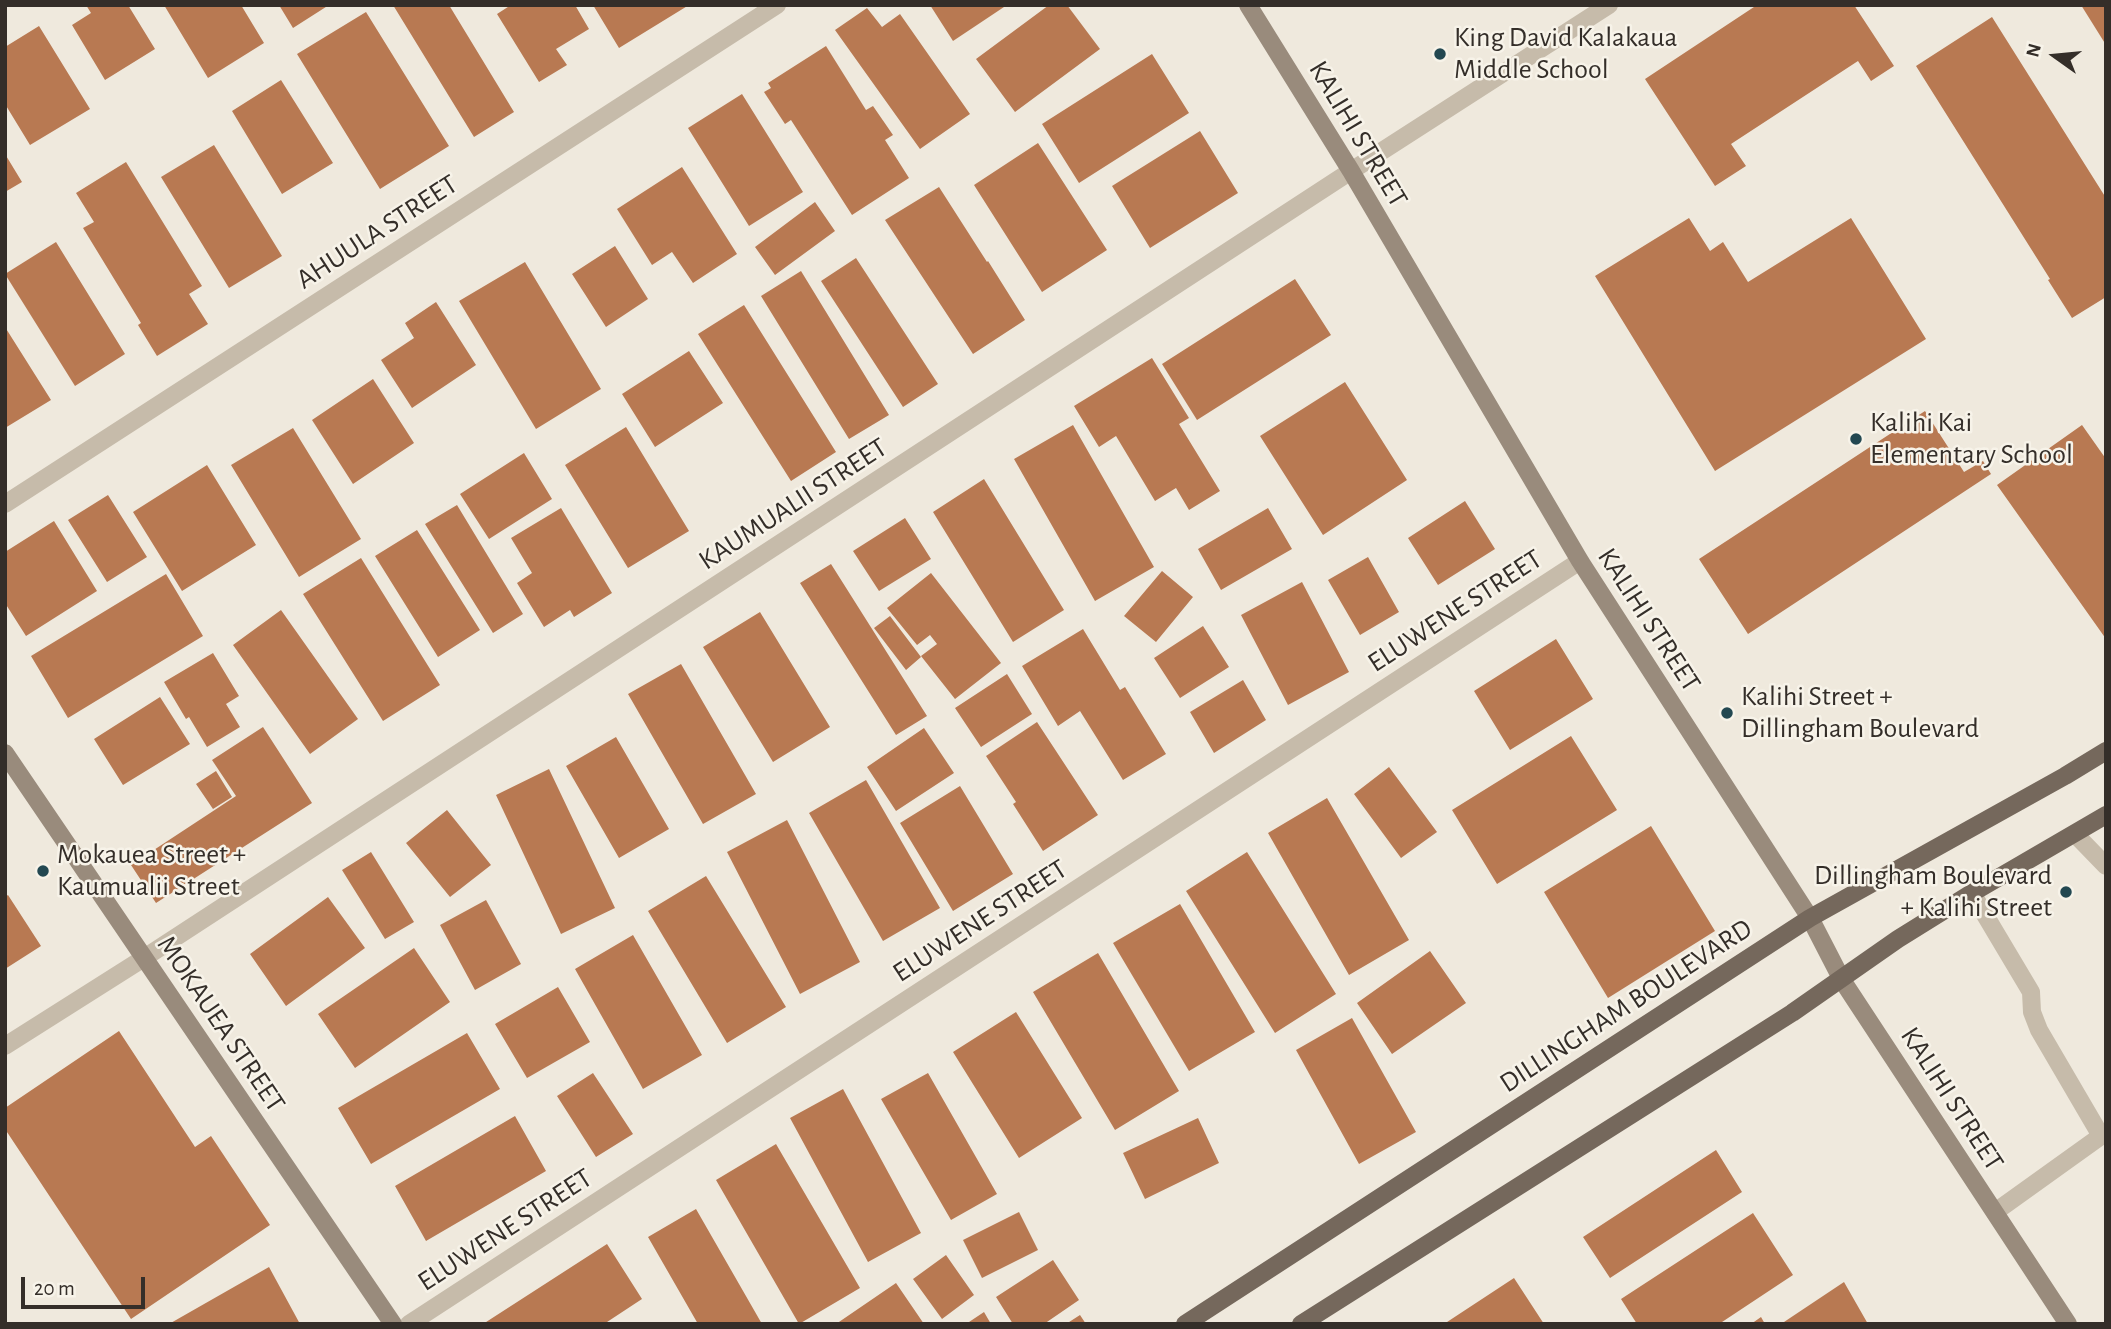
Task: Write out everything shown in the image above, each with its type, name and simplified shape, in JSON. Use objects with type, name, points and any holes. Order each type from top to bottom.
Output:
[{"type":"main road","name":"KALIHI STREET","points":[[1248,5],[1351,171],[1580,561],[1810,918],[1842,979],[2068,1324]]},
{"type":"main road","name":"DILLINGHAM BOULEVARD","points":[[1185,1324],[1810,918],[2106,751]]},
{"type":"main road","name":"MOKAUEA STREET","points":[[5,753],[393,1324]]},
{"type":"main road","points":[[1301,1324],[1792,1013],[1898,939],[2106,815]]},
{"type":"street","name":"AHUULA STREET","points":[[5,504],[777,5]]},
{"type":"street","name":"KAUMUALII STREET","points":[[5,1046],[1609,5]]},
{"type":"street","name":"ELUWENE STREET","points":[[410,1324],[1580,561]]},
{"type":"street","points":[[2075,834],[2106,866]]},
{"type":"street","points":[[1972,893],[2031,992],[2032,1012],[2039,1030],[2103,1140],[1995,1212]]},
{"type":"building","points":[[86,5],[128,5],[155,49],[105,80],[72,25],[91,13]]},
{"type":"building","points":[[164,5],[241,5],[264,43],[208,78]]},
{"type":"building","points":[[279,5],[329,5],[293,28]]},
{"type":"building","points":[[393,5],[449,5],[514,112],[474,137]]},
{"type":"building","points":[[511,5],[575,5],[589,29],[556,49],[567,65],[539,82],[497,14]]},
{"type":"building","points":[[593,5],[689,5],[619,48]]},
{"type":"building","points":[[930,5],[1007,5],[953,41]]},
{"type":"building","points":[[1049,5],[1067,5],[1100,49],[1015,112],[976,59]]},
{"type":"building","points":[[1757,5],[1854,5],[1894,66],[1871,81],[1858,61],[1731,144],[1746,166],[1715,186],[1645,79]]},
{"type":"building","points":[[2081,5],[2106,5],[2106,45]]},
{"type":"building","points":[[867,8],[882,27],[900,14],[970,114],[920,149],[835,30]]},
{"type":"building","points":[[366,12],[449,146],[380,189],[297,54]]},
{"type":"building","points":[[1992,17],[2106,198],[2106,297],[2072,318],[1916,66]]},
{"type":"building","points":[[39,26],[90,109],[30,145],[5,104],[5,47]]},
{"type":"building","points":[[826,46],[866,110],[873,106],[893,135],[885,140],[909,178],[852,215],[791,120],[785,124],[764,92],[771,88],[768,83]]},
{"type":"building","points":[[1152,54],[1189,113],[1079,183],[1042,124]]},
{"type":"building","points":[[281,80],[333,163],[282,194],[232,111]]},
{"type":"building","points":[[742,94],[803,192],[749,226],[688,128]]},
{"type":"building","points":[[1200,131],[1238,193],[1150,248],[1112,186]]},
{"type":"building","points":[[1038,143],[1107,250],[1042,292],[974,185]]},
{"type":"building","points":[[214,145],[282,256],[229,288],[161,177]]},
{"type":"building","points":[[5,154],[22,182],[5,192]]},
{"type":"building","points":[[126,162],[202,286],[189,294],[208,324],[157,356],[138,325],[141,323],[83,228],[94,222],[76,193]]},
{"type":"building","points":[[682,167],[737,254],[693,283],[672,252],[652,265],[617,209]]},
{"type":"building","points":[[939,187],[1025,320],[973,354],[885,220]]},
{"type":"building","points":[[815,202],[835,231],[775,275],[755,247]]},
{"type":"building","points":[[1689,218],[1710,251],[1723,242],[1748,282],[1851,218],[1926,339],[1715,471],[1595,276]]},
{"type":"building","points":[[56,242],[125,354],[75,386],[5,274]]},
{"type":"building","points":[[615,246],[648,299],[606,327],[572,274]]},
{"type":"building","points":[[856,258],[938,384],[903,407],[821,281]]},
{"type":"building","points":[[525,262],[601,389],[536,429],[459,301]]},
{"type":"building","points":[[801,271],[889,415],[849,439],[761,296]]},
{"type":"building","points":[[1295,279],[1331,335],[1197,420],[1162,364]]},
{"type":"building","points":[[436,302],[476,365],[412,408],[381,360],[414,338],[405,323]]},
{"type":"building","points":[[744,305],[836,452],[791,481],[698,334]]},
{"type":"building","points":[[5,327],[51,400],[5,428]]},
{"type":"building","points":[[689,351],[723,403],[655,447],[622,394]]},
{"type":"building","points":[[1152,358],[1189,418],[1179,424],[1220,491],[1189,510],[1176,488],[1155,501],[1116,436],[1099,447],[1074,406]]},
{"type":"building","points":[[373,379],[414,443],[353,484],[312,420]]},
{"type":"building","points":[[1345,382],[1407,480],[1323,535],[1260,436]]},
{"type":"building","points":[[1925,411],[1964,472],[1983,461],[1991,474],[1748,634],[1699,559]]},
{"type":"building","points":[[1073,425],[1154,567],[1095,601],[1014,459]]},
{"type":"building","points":[[2082,425],[2106,459],[2106,639],[1997,485]]},
{"type":"building","points":[[626,427],[689,531],[628,568],[565,465]]},
{"type":"building","points":[[293,428],[361,539],[299,577],[231,465]]},
{"type":"building","points":[[524,453],[552,499],[489,539],[460,494]]},
{"type":"building","points":[[207,465],[256,545],[182,591],[133,512]]},
{"type":"building","points":[[984,479],[1064,610],[1013,642],[933,512]]},
{"type":"building","points":[[108,495],[147,557],[107,582],[68,520]]},
{"type":"building","points":[[1465,501],[1495,549],[1438,585],[1408,538]]},
{"type":"building","points":[[457,505],[523,614],[493,633],[425,524]]},
{"type":"building","points":[[561,508],[612,593],[574,617],[570,610],[544,627],[517,583],[532,573],[511,538]]},
{"type":"building","points":[[1268,508],[1292,549],[1221,590],[1198,549]]},
{"type":"building","points":[[905,518],[931,559],[879,591],[853,551]]},
{"type":"building","points":[[54,521],[97,591],[26,636],[5,603],[5,552]]},
{"type":"building","points":[[417,530],[480,630],[438,657],[375,556]]},
{"type":"building","points":[[1368,557],[1399,612],[1360,635],[1328,580]]},
{"type":"building","points":[[361,558],[440,685],[383,721],[303,594]]},
{"type":"building","points":[[831,564],[927,716],[896,735],[800,583]]},
{"type":"building","points":[[1162,571],[1193,597],[1156,642],[1124,616]]},
{"type":"building","points":[[931,573],[1001,663],[955,699],[921,656],[937,644],[930,635],[917,645],[887,608]]},
{"type":"building","points":[[166,574],[203,636],[68,718],[31,656]]},
{"type":"building","points":[[1302,582],[1349,672],[1288,705],[1241,615]]},
{"type":"building","points":[[281,610],[358,719],[310,754],[233,645]]},
{"type":"building","points":[[760,612],[830,727],[773,762],[703,647]]},
{"type":"building","points":[[890,616],[921,657],[906,670],[874,628]]},
{"type":"building","points":[[1203,626],[1229,667],[1180,698],[1154,658]]},
{"type":"building","points":[[1083,629],[1120,690],[1125,687],[1166,754],[1123,780],[1080,711],[1058,726],[1022,666]]},
{"type":"building","points":[[1556,639],[1593,699],[1510,750],[1474,691]]},
{"type":"building","points":[[213,653],[239,696],[226,704],[240,727],[207,747],[164,682]]},
{"type":"building","points":[[681,664],[756,794],[703,824],[628,694]]},
{"type":"building","points":[[1007,674],[1032,714],[981,747],[955,708]]},
{"type":"building","points":[[1243,680],[1266,720],[1214,753],[1190,712]]},
{"type":"building","points":[[160,697],[190,744],[123,785],[94,739]]},
{"type":"building","points":[[1037,722],[1098,815],[1043,851],[986,756]]},
{"type":"building","points":[[263,727],[312,803],[156,903],[131,865],[236,796],[212,760]]},
{"type":"building","points":[[924,728],[954,773],[896,811],[867,767]]},
{"type":"building","points":[[1571,736],[1617,810],[1497,884],[1452,810]]},
{"type":"building","points":[[616,737],[669,829],[619,858],[566,766]]},
{"type":"building","points":[[1389,767],[1437,832],[1401,858],[1354,794]]},
{"type":"building","points":[[549,769],[615,908],[561,934],[496,795]]},
{"type":"building","points":[[216,771],[232,797],[213,809],[196,784]]},
{"type":"building","points":[[866,780],[940,908],[883,941],[809,813]]},
{"type":"building","points":[[960,786],[1013,874],[953,911],[900,823]]},
{"type":"building","points":[[1327,798],[1409,940],[1349,975],[1268,833]]},
{"type":"building","points":[[447,810],[491,865],[450,897],[406,843]]},
{"type":"building","points":[[787,820],[860,962],[800,994],[727,852]]},
{"type":"building","points":[[1651,826],[1715,931],[1608,998],[1544,892]]},
{"type":"building","points":[[371,852],[414,922],[385,939],[342,870]]},
{"type":"building","points":[[1247,852],[1336,994],[1275,1033],[1186,891]]},
{"type":"building","points":[[706,876],[786,1007],[727,1043],[648,911]]},
{"type":"building","points":[[8,895],[41,946],[5,969],[5,897]]},
{"type":"building","points":[[328,897],[365,948],[286,1006],[250,954]]},
{"type":"building","points":[[486,900],[521,964],[475,990],[440,925]]},
{"type":"building","points":[[1180,904],[1255,1032],[1189,1071],[1113,943]]},
{"type":"building","points":[[633,935],[702,1055],[643,1089],[575,969]]},
{"type":"building","points":[[414,948],[450,1002],[355,1068],[318,1014]]},
{"type":"building","points":[[1430,951],[1466,1003],[1392,1054],[1357,1003]]},
{"type":"building","points":[[1098,953],[1179,1091],[1115,1130],[1033,992]]},
{"type":"building","points":[[558,987],[590,1042],[527,1078],[495,1024]]},
{"type":"building","points":[[1016,1012],[1082,1118],[1019,1158],[953,1052]]},
{"type":"building","points":[[1352,1018],[1416,1132],[1359,1164],[1296,1050]]},
{"type":"building","points":[[119,1031],[195,1147],[211,1136],[270,1225],[131,1319],[5,1129],[5,1108]]},
{"type":"building","points":[[467,1033],[500,1089],[371,1164],[338,1108]]},
{"type":"building","points":[[593,1073],[633,1134],[596,1157],[557,1096]]},
{"type":"building","points":[[928,1073],[997,1194],[951,1220],[881,1099]]},
{"type":"building","points":[[843,1089],[921,1233],[868,1262],[790,1118]]},
{"type":"building","points":[[515,1116],[546,1171],[426,1241],[395,1186]]},
{"type":"building","points":[[1198,1118],[1219,1163],[1145,1199],[1123,1153]]},
{"type":"building","points":[[776,1144],[860,1288],[799,1324],[716,1180]]},
{"type":"building","points":[[1716,1150],[1742,1192],[1610,1278],[1583,1237]]},
{"type":"building","points":[[696,1209],[762,1324],[698,1324],[648,1237]]},
{"type":"building","points":[[1019,1212],[1038,1250],[982,1278],[963,1240]]},
{"type":"building","points":[[1753,1213],[1793,1275],[1719,1324],[1637,1324],[1621,1299]]},
{"type":"building","points":[[607,1244],[642,1299],[604,1324],[483,1324]]},
{"type":"building","points":[[946,1255],[974,1295],[942,1319],[913,1279]]},
{"type":"building","points":[[1053,1260],[1079,1300],[1044,1324],[1013,1324],[996,1297]]},
{"type":"building","points":[[269,1267],[300,1324],[169,1324]]},
{"type":"building","points":[[1514,1278],[1544,1324],[1444,1324]]},
{"type":"building","points":[[1844,1282],[1868,1324],[1781,1324]]},
{"type":"building","points":[[896,1283],[924,1324],[836,1324]]},
{"type":"building","points":[[984,1312],[991,1324],[966,1324]]},
{"type":"building","points":[[1080,1315],[1086,1324],[1066,1324]]},
{"type":"building","points":[[1761,1317],[1765,1324],[1751,1324]]},
{"type":"place","name":"King David Kalakaua Middle School","points":[[1440,54]]},
{"type":"place","name":"Kalihi Kai Elementary School","points":[[1856,439]]},
{"type":"place","name":"Kalihi Street + Dillingham Boulevard","points":[[1727,713]]},
{"type":"place","name":"Mokauea Street + Kaumualii Street","points":[[43,871]]},
{"type":"place","name":"Dillingham Boulevard + Kalihi Street","points":[[2066,892]]}]
